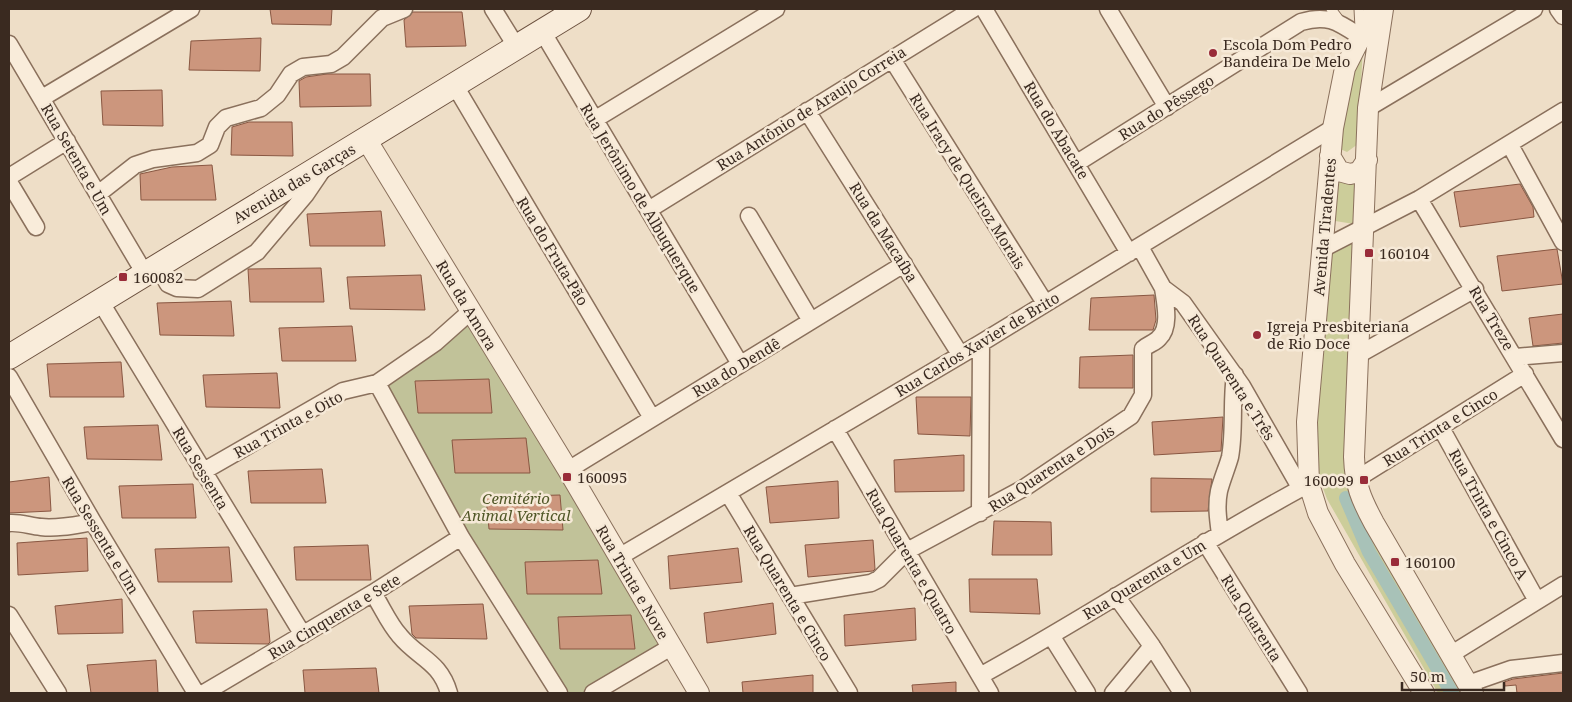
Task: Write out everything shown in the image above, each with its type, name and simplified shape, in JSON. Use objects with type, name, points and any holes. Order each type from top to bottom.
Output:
[{"type":"main road","name":"Avenida das Garças","points":[[9,357],[579,9]]},
{"type":"street","points":[[42,98],[191,9]]},
{"type":"street","points":[[98,194],[135,165],[153,159],[197,154],[210,145],[217,127],[226,118],[261,108],[277,95],[290,74],[303,67],[331,64],[343,57],[382,18],[404,9]]},
{"type":"street","points":[[493,9],[516,46]]},
{"type":"street","points":[[594,120],[776,9]]},
{"type":"street","name":"Rua Antônio de Araujo Correia","points":[[650,209],[973,9]]},
{"type":"street","name":"Rua do Abacate","points":[[984,9],[1077,163],[1135,250]]},
{"type":"street","points":[[1108,9],[1167,107]]},
{"type":"street","name":"Avenida Tiradentes","points":[[1375,9],[1353,32],[1333,128],[1308,422],[1305,486],[1345,564],[1424,693]]},
{"type":"street","points":[[1368,100],[1383,9]]},
{"type":"street","points":[[1368,100],[1534,9]]},
{"type":"street","points":[[1558,9],[1563,16]]},
{"type":"street","name":"Rua do Pêssego","points":[[1077,163],[1301,22],[1320,17],[1329,19],[1353,32]]},
{"type":"street","name":"Rua Jerônimo de Albuquerque","points":[[542,31],[594,120],[650,209],[740,364]]},
{"type":"street","points":[[1353,32],[1368,58],[1367,160],[1354,457],[1355,480],[1359,495],[1471,689],[1511,669],[1563,663]]},
{"type":"street","name":"Rua Setenta e Um","points":[[9,44],[98,194],[151,270],[168,284],[177,288],[198,289],[257,252],[306,194],[326,163]]},
{"type":"street","name":"Rua Iracy de Queiroz Morais","points":[[892,58],[1045,303]]},
{"type":"street","name":"Rua do Fruta-Pão","points":[[454,84],[652,418]]},
{"type":"street","name":"Rua da Macaíba","points":[[807,111],[960,354]]},
{"type":"street","points":[[1322,249],[1419,199],[1563,111]]},
{"type":"street","name":"Rua Carlos Xavier de Brito","points":[[619,557],[981,343],[1333,128]]},
{"type":"street","name":"Rua da Amora","points":[[366,139],[568,470]]},
{"type":"street","points":[[9,177],[67,141]]},
{"type":"street","points":[[1510,145],[1563,242]]},
{"type":"street","points":[[1330,156],[1339,171],[1350,174],[1362,169],[1367,160]]},
{"type":"street","points":[[9,182],[36,228]]},
{"type":"street","name":"Rua Treze","points":[[1419,199],[1516,357],[1563,439]]},
{"type":"street","points":[[750,216],[810,322]]},
{"type":"street","name":"Rua Quarenta e Três","points":[[1135,250],[1163,288],[1183,303],[1234,375],[1305,486]]},
{"type":"street","name":"Rua do Dendê","points":[[568,470],[904,264]]},
{"type":"street","name":"Rua Quarenta e Dois","points":[[790,596],[871,582],[878,579],[907,551],[1024,488],[1131,416],[1143,395],[1143,349],[1157,341],[1163,332],[1166,311],[1163,288]]},
{"type":"street","points":[[1358,355],[1475,289]]},
{"type":"street","name":"Rua Sessenta","points":[[100,301],[202,472],[303,635]]},
{"type":"street","name":"Rua Trinta e Oito","points":[[202,472],[343,392],[377,383],[435,343],[472,311]]},
{"type":"street","points":[[980,513],[981,343]]},
{"type":"street","points":[[1516,357],[1563,353]]},
{"type":"street","name":"Rua Trinta e Cinco","points":[[1355,480],[1525,374]]},
{"type":"street","points":[[1220,534],[1217,513],[1219,492],[1230,458],[1234,422],[1232,395],[1234,375]]},
{"type":"street","name":"Rua Sessenta e Um","points":[[9,376],[93,522],[196,693]]},
{"type":"street","points":[[377,383],[461,536],[558,693]]},
{"type":"street","name":"Rua Trinta e Cinco A","points":[[1441,428],[1537,601]]},
{"type":"street","name":"Rua Quarenta e Quatro","points":[[835,429],[990,693]]},
{"type":"street","name":"Rua Trinta e Nove","points":[[568,470],[699,693]]},
{"type":"street","name":"Rua Quarenta e Um","points":[[980,676],[1052,636],[1204,542],[1305,486]]},
{"type":"street","name":"Rua Quarenta e Cinco","points":[[728,493],[849,693]]},
{"type":"street","points":[[9,523],[16,522],[39,527],[63,527],[93,522]]},
{"type":"street","name":"Rua Cinquenta e Sete","points":[[204,693],[373,594],[461,536]]},
{"type":"street","name":"Rua Quarenta","points":[[1204,542],[1299,693]]},
{"type":"street","points":[[1450,655],[1563,585]]},
{"type":"street","points":[[373,594],[399,635],[436,668],[449,693]]},
{"type":"street","points":[[1116,596],[1152,646],[1182,693]]},
{"type":"street","points":[[9,615],[58,693]]},
{"type":"street","points":[[1052,636],[1087,693]]},
{"type":"street","points":[[1113,693],[1152,646]]},
{"type":"street","points":[[593,693],[671,647]]},
{"type":"lane","points":[[1331,9],[1353,32]]},
{"type":"lane","points":[[1353,32],[1359,9]]},
{"type":"green space","points":[[1363,45],[1358,144],[1347,152],[1338,148],[1343,77]]},
{"type":"green space","points":[[1340,175],[1359,182],[1354,224],[1329,220],[1334,191]]},
{"type":"green space","points":[[1353,238],[1353,489],[1473,693],[1438,693],[1327,499],[1309,451],[1324,260]]},
{"type":"green space","name":"Cemitério Animal Vertical","points":[[471,311],[671,647],[593,693],[559,693],[377,383]]},
{"type":"building","points":[[270,9],[332,9],[331,25],[272,24]]},
{"type":"building","points":[[413,12],[462,12],[466,46],[406,47],[404,20]]},
{"type":"building","points":[[261,38],[260,71],[189,70],[191,41]]},
{"type":"building","points":[[327,74],[370,74],[371,106],[300,107],[299,81],[306,77]]},
{"type":"building","points":[[162,90],[163,126],[103,125],[101,91]]},
{"type":"building","points":[[249,122],[292,122],[293,156],[231,155],[232,127]]},
{"type":"building","points":[[212,165],[216,200],[141,200],[140,174],[172,167]]},
{"type":"building","points":[[1520,184],[1533,207],[1534,217],[1460,227],[1454,192]]},
{"type":"building","points":[[381,211],[385,246],[310,246],[307,214]]},
{"type":"building","points":[[1557,249],[1563,284],[1502,291],[1497,256]]},
{"type":"building","points":[[321,268],[324,302],[250,302],[248,269]]},
{"type":"building","points":[[421,275],[425,310],[350,309],[347,277]]},
{"type":"building","points":[[1154,295],[1156,320],[1153,330],[1089,330],[1091,298]]},
{"type":"building","points":[[231,301],[234,336],[160,335],[157,303]]},
{"type":"building","points":[[1563,314],[1563,343],[1533,346],[1529,318]]},
{"type":"building","points":[[352,326],[356,361],[282,361],[279,328]]},
{"type":"building","points":[[1133,355],[1133,388],[1079,388],[1080,357]]},
{"type":"building","points":[[121,362],[124,397],[50,397],[47,364]]},
{"type":"building","points":[[277,373],[280,408],[206,407],[203,375]]},
{"type":"building","points":[[489,379],[492,413],[418,413],[415,381]]},
{"type":"building","points":[[916,397],[971,397],[970,436],[918,434]]},
{"type":"building","points":[[1223,417],[1221,451],[1154,455],[1152,422]]},
{"type":"building","points":[[158,425],[162,460],[87,459],[84,427]]},
{"type":"building","points":[[526,438],[530,473],[455,473],[452,440]]},
{"type":"building","points":[[964,455],[964,491],[895,492],[894,460]]},
{"type":"building","points":[[322,469],[326,503],[251,503],[248,471]]},
{"type":"building","points":[[49,477],[51,511],[9,513],[9,482]]},
{"type":"building","points":[[1151,478],[1212,479],[1208,511],[1151,512]]},
{"type":"building","points":[[838,481],[839,518],[770,523],[766,487]]},
{"type":"building","points":[[193,484],[196,518],[122,518],[119,486]]},
{"type":"building","points":[[560,495],[563,530],[489,529],[486,497]]},
{"type":"building","points":[[994,521],[1051,522],[1052,555],[992,555]]},
{"type":"building","points":[[87,538],[88,571],[18,575],[17,543]]},
{"type":"building","points":[[873,540],[875,569],[873,571],[808,577],[805,545]]},
{"type":"building","points":[[368,545],[371,580],[296,580],[294,547]]},
{"type":"building","points":[[229,547],[232,582],[158,582],[155,549]]},
{"type":"building","points":[[738,548],[742,582],[670,589],[668,556]]},
{"type":"building","points":[[598,560],[602,594],[527,594],[525,562]]},
{"type":"building","points":[[969,579],[1037,579],[1040,614],[970,612]]},
{"type":"building","points":[[122,599],[123,633],[58,634],[55,606]]},
{"type":"building","points":[[773,603],[776,634],[707,643],[704,613]]},
{"type":"building","points":[[483,604],[487,639],[416,638],[412,634],[409,606]]},
{"type":"building","points":[[915,608],[916,640],[845,646],[844,615]]},
{"type":"building","points":[[267,609],[270,642],[268,644],[196,643],[193,611]]},
{"type":"building","points":[[631,615],[635,649],[560,649],[558,617]]},
{"type":"building","points":[[156,660],[158,693],[91,693],[87,665]]},
{"type":"building","points":[[376,668],[379,693],[305,693],[303,670]]},
{"type":"building","points":[[1563,673],[1563,693],[1517,693],[1516,685],[1505,686],[1504,682],[1513,679]]},
{"type":"building","points":[[813,675],[813,693],[743,693],[742,682]]},
{"type":"building","points":[[956,682],[956,693],[913,693],[912,685]]},
{"type":"waterway","points":[[1346,498],[1369,552],[1452,693]]},
{"type":"place","name":"Escola Dom Pedro Bandeira De Melo","points":[[1213,53]]},
{"type":"place","name":"160104","points":[[1369,253]]},
{"type":"place","name":"160082","points":[[123,277]]},
{"type":"place","name":"Igreja Presbiteriana de Rio Doce","points":[[1257,335]]},
{"type":"place","name":"160095","points":[[567,477]]},
{"type":"place","name":"160099","points":[[1364,480]]},
{"type":"place","name":"160100","points":[[1395,562]]}]
